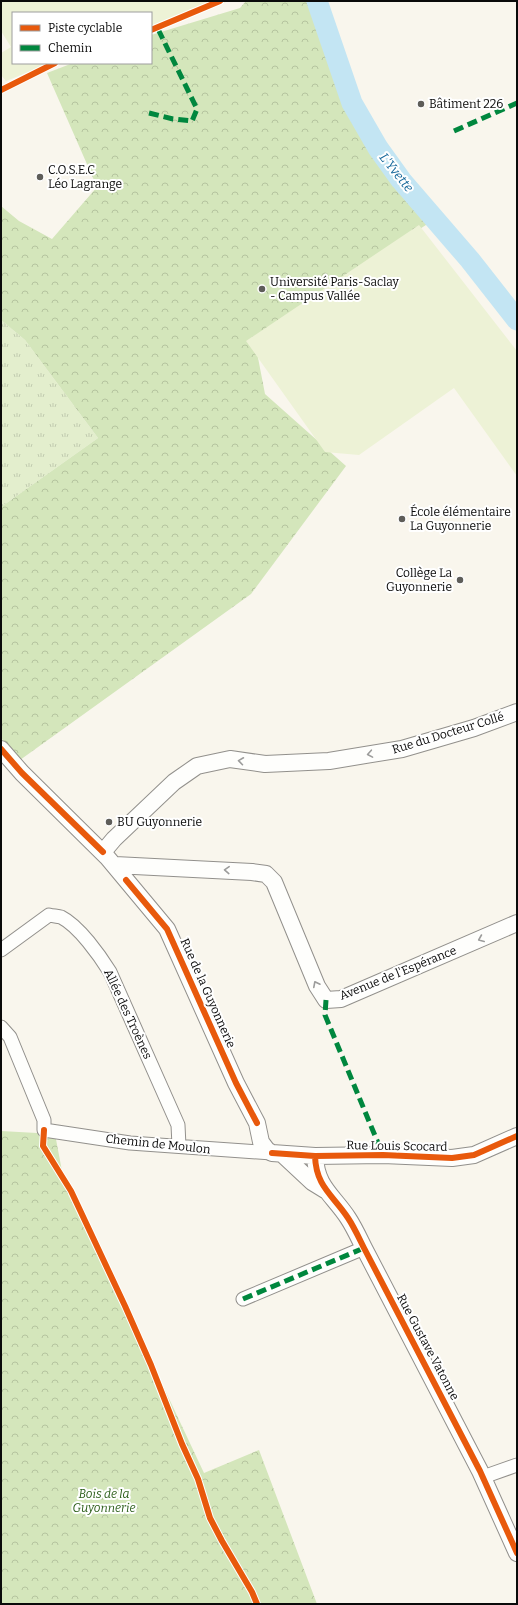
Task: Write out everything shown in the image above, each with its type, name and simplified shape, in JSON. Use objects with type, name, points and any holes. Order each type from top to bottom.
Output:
[{"type":"street","name":"Rue du Docteur Collé","points":[[103,852],[114,839],[174,782],[197,766],[230,760],[265,764],[329,761],[402,749],[474,728],[517,712]]},
{"type":"street","name":"Rue de la Guyonnerie","points":[[1,749],[22,773],[115,865],[167,929],[258,1130],[274,1143],[282,1154]]},
{"type":"street","name":"Avenue de l'Espérance","points":[[115,865],[266,874],[274,882],[317,986],[326,1000],[341,999],[517,923]]},
{"type":"street","name":"Allée des Troènes","points":[[1,950],[49,915],[61,917],[75,928],[96,951],[110,972],[178,1125],[179,1146]]},
{"type":"street","name":"Chemin de Moulon","points":[[1,1027],[10,1038],[44,1120],[44,1130],[130,1143],[282,1154]]},
{"type":"street","points":[[250,1152],[258,1130]]},
{"type":"street","name":"Rue Louis Scocard","points":[[282,1154],[315,1156],[383,1155],[452,1158],[474,1155],[517,1136]]},
{"type":"street","name":"Rue Gustave Vatonne","points":[[282,1154],[312,1182],[326,1191]]},
{"type":"street","name":"Rue Gustave Vatonne","points":[[315,1156],[319,1179],[326,1191],[348,1217],[483,1477],[517,1553]]},
{"type":"street","points":[[243,1299],[364,1248]]},
{"type":"street","points":[[483,1477],[517,1465]]},
{"type":"green space","points":[[1,1],[229,1],[152,30],[152,12],[12,12],[12,64],[48,64],[6,81],[1,75],[1,53],[11,47],[1,31]]},
{"type":"green space","points":[[246,1],[315,1],[315,9],[345,99],[384,166],[429,223],[254,337],[265,394],[346,466],[251,594],[20,760],[1,738],[1,507],[98,438],[25,340],[1,320],[1,206],[19,221],[52,239],[97,187],[47,73],[70,64],[152,64],[152,35],[240,8]]},
{"type":"green space","points":[[419,225],[517,351],[517,476],[454,388],[359,455],[325,452],[246,341]]},
{"type":"green space","points":[[1,320],[25,340],[98,438],[1,507]]},
{"type":"green space","name":"Bois de la Guyonnerie","points":[[1,1131],[55,1134],[62,1171],[204,1473],[259,1450],[317,1604],[1,1604]]},
{"type":"waterway","name":"L'Yvette","points":[[317,1],[352,103],[378,148],[401,180],[470,260],[517,320]]},
{"type":"marked path","points":[[149,113],[173,119],[192,121],[197,109],[157,27]]},
{"type":"marked path","points":[[454,131],[517,103]]},
{"type":"marked path","points":[[326,1000],[325,1015],[383,1155]]},
{"type":"marked path","points":[[243,1299],[364,1248]]},
{"type":"cycle path","points":[[152,30],[220,1]]},
{"type":"cycle path","points":[[1,90],[53,64]]},
{"type":"cycle path","points":[[1,749],[22,773],[103,852]]},
{"type":"cycle path","points":[[126,880],[167,929],[236,1083],[257,1123]]},
{"type":"cycle path","points":[[44,1130],[43,1146],[71,1191],[125,1306],[198,1479],[210,1518],[252,1592],[257,1604]]},
{"type":"cycle path","points":[[272,1153],[315,1156],[383,1155],[452,1158],[474,1155],[517,1136]]},
{"type":"cycle path","points":[[315,1156],[318,1176],[326,1190],[348,1218],[354,1229],[480,1471],[517,1553]]},
{"type":"place","name":"Bâtiment 226","points":[[421,104]]},
{"type":"place","name":"C.O.S.E.C Léo Lagrange","points":[[40,177]]},
{"type":"place","name":"Université Paris-Saclay - Campus Vallée","points":[[262,289]]},
{"type":"place","name":"École élémentaire La Guyonnerie","points":[[402,519]]},
{"type":"place","name":"Collège La Guyonnerie","points":[[460,580]]},
{"type":"place","name":"BU Guyonnerie","points":[[109,822]]}]
